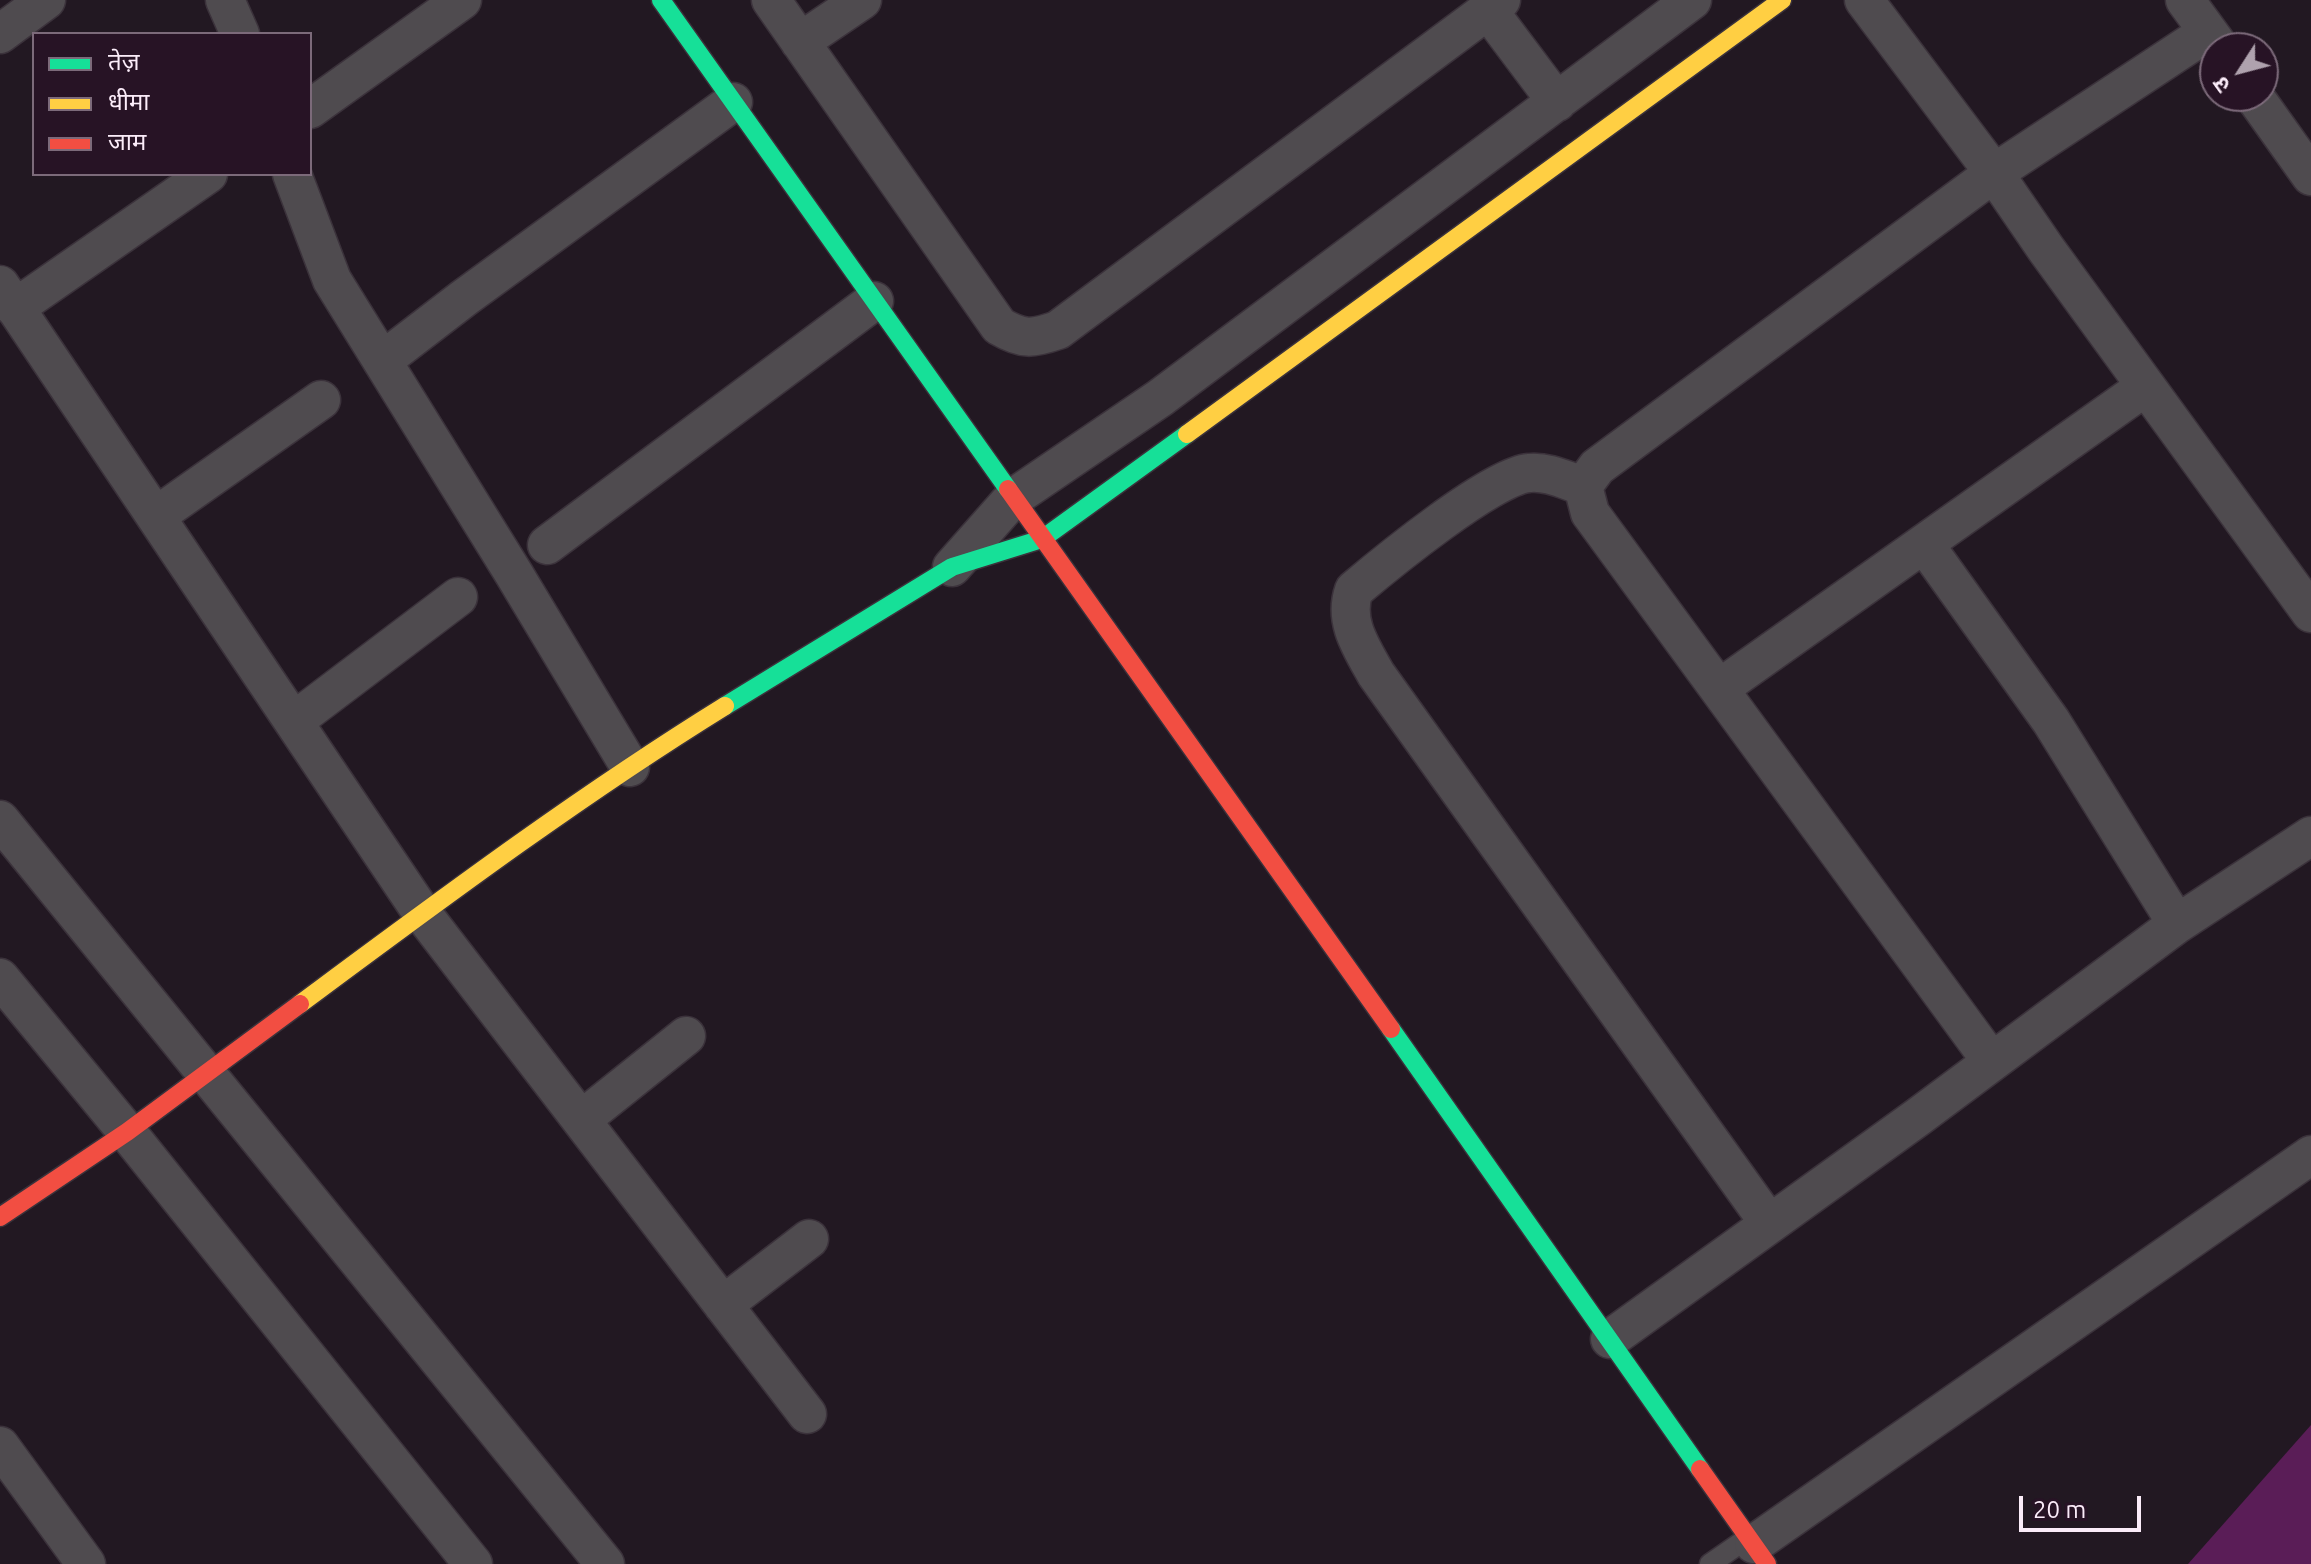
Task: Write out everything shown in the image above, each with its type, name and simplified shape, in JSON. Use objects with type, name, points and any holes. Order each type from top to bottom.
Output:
[{"type":"street","points":[[0,34],[46,0]]},
{"type":"street","points":[[225,0],[239,32]]},
{"type":"street","points":[[312,108],[462,0]]},
{"type":"street","points":[[661,0],[1756,1549],[2311,1155]]},
{"type":"street","points":[[771,0],[999,326],[1016,336],[1034,338],[1058,330],[1494,5],[1557,102]]},
{"type":"street","points":[[800,42],[862,0]]},
{"type":"street","points":[[952,567],[1013,498],[1160,398],[1692,0]]},
{"type":"street","points":[[0,1217],[127,1132],[422,913],[630,767],[952,567],[1042,539],[1782,0]]},
{"type":"street","points":[[1864,0],[1994,173],[2145,387],[2311,613]]},
{"type":"street","points":[[2185,0],[2208,32]]},
{"type":"street","points":[[1583,486],[1597,467],[1994,173],[2199,49]]},
{"type":"street","points":[[382,361],[733,102]]},
{"type":"street","points":[[2265,112],[2311,176]]},
{"type":"street","points":[[205,176],[7,296],[422,913],[807,1414]]},
{"type":"street","points":[[293,176],[332,280],[630,767]]},
{"type":"street","points":[[547,545],[874,301]]},
{"type":"street","points":[[1720,688],[2145,387]]},
{"type":"street","points":[[156,516],[321,400]]},
{"type":"street","points":[[1583,486],[1549,474],[1527,473],[1501,482],[1465,505],[1354,590],[1349,602],[1349,618],[1359,645],[1376,674],[1769,1223]]},
{"type":"street","points":[[1583,486],[1590,513],[1992,1062]]},
{"type":"street","points":[[1925,545],[2051,721],[2177,924]]},
{"type":"street","points":[[294,721],[458,597]]},
{"type":"street","points":[[0,820],[605,1564]]},
{"type":"street","points":[[1610,1339],[2177,924],[2311,836]]},
{"type":"street","points":[[0,978],[473,1564]]},
{"type":"street","points":[[581,1120],[686,1036]]},
{"type":"street","points":[[723,1305],[809,1239]]},
{"type":"street","points":[[0,1446],[86,1564]]},
{"type":"lane","points":[[1710,1564],[1756,1549]]},
{"type":"shaded area","points":[[2311,1425],[2311,1564],[2188,1564]]},
{"type":"traffic: fast","points":[[661,0],[1008,489]]},
{"type":"traffic: fast","points":[[725,706],[952,567],[1042,539],[1187,434]]},
{"type":"traffic: fast","points":[[1391,1029],[1700,1469]]},
{"type":"traffic: slow","points":[[1187,434],[1782,0]]},
{"type":"traffic: slow","points":[[300,1004],[563,813],[725,706]]},
{"type":"traffic: jam","points":[[1008,489],[1391,1029]]},
{"type":"traffic: jam","points":[[0,1217],[127,1132],[300,1004]]},
{"type":"traffic: jam","points":[[1700,1469],[1767,1564]]}]
